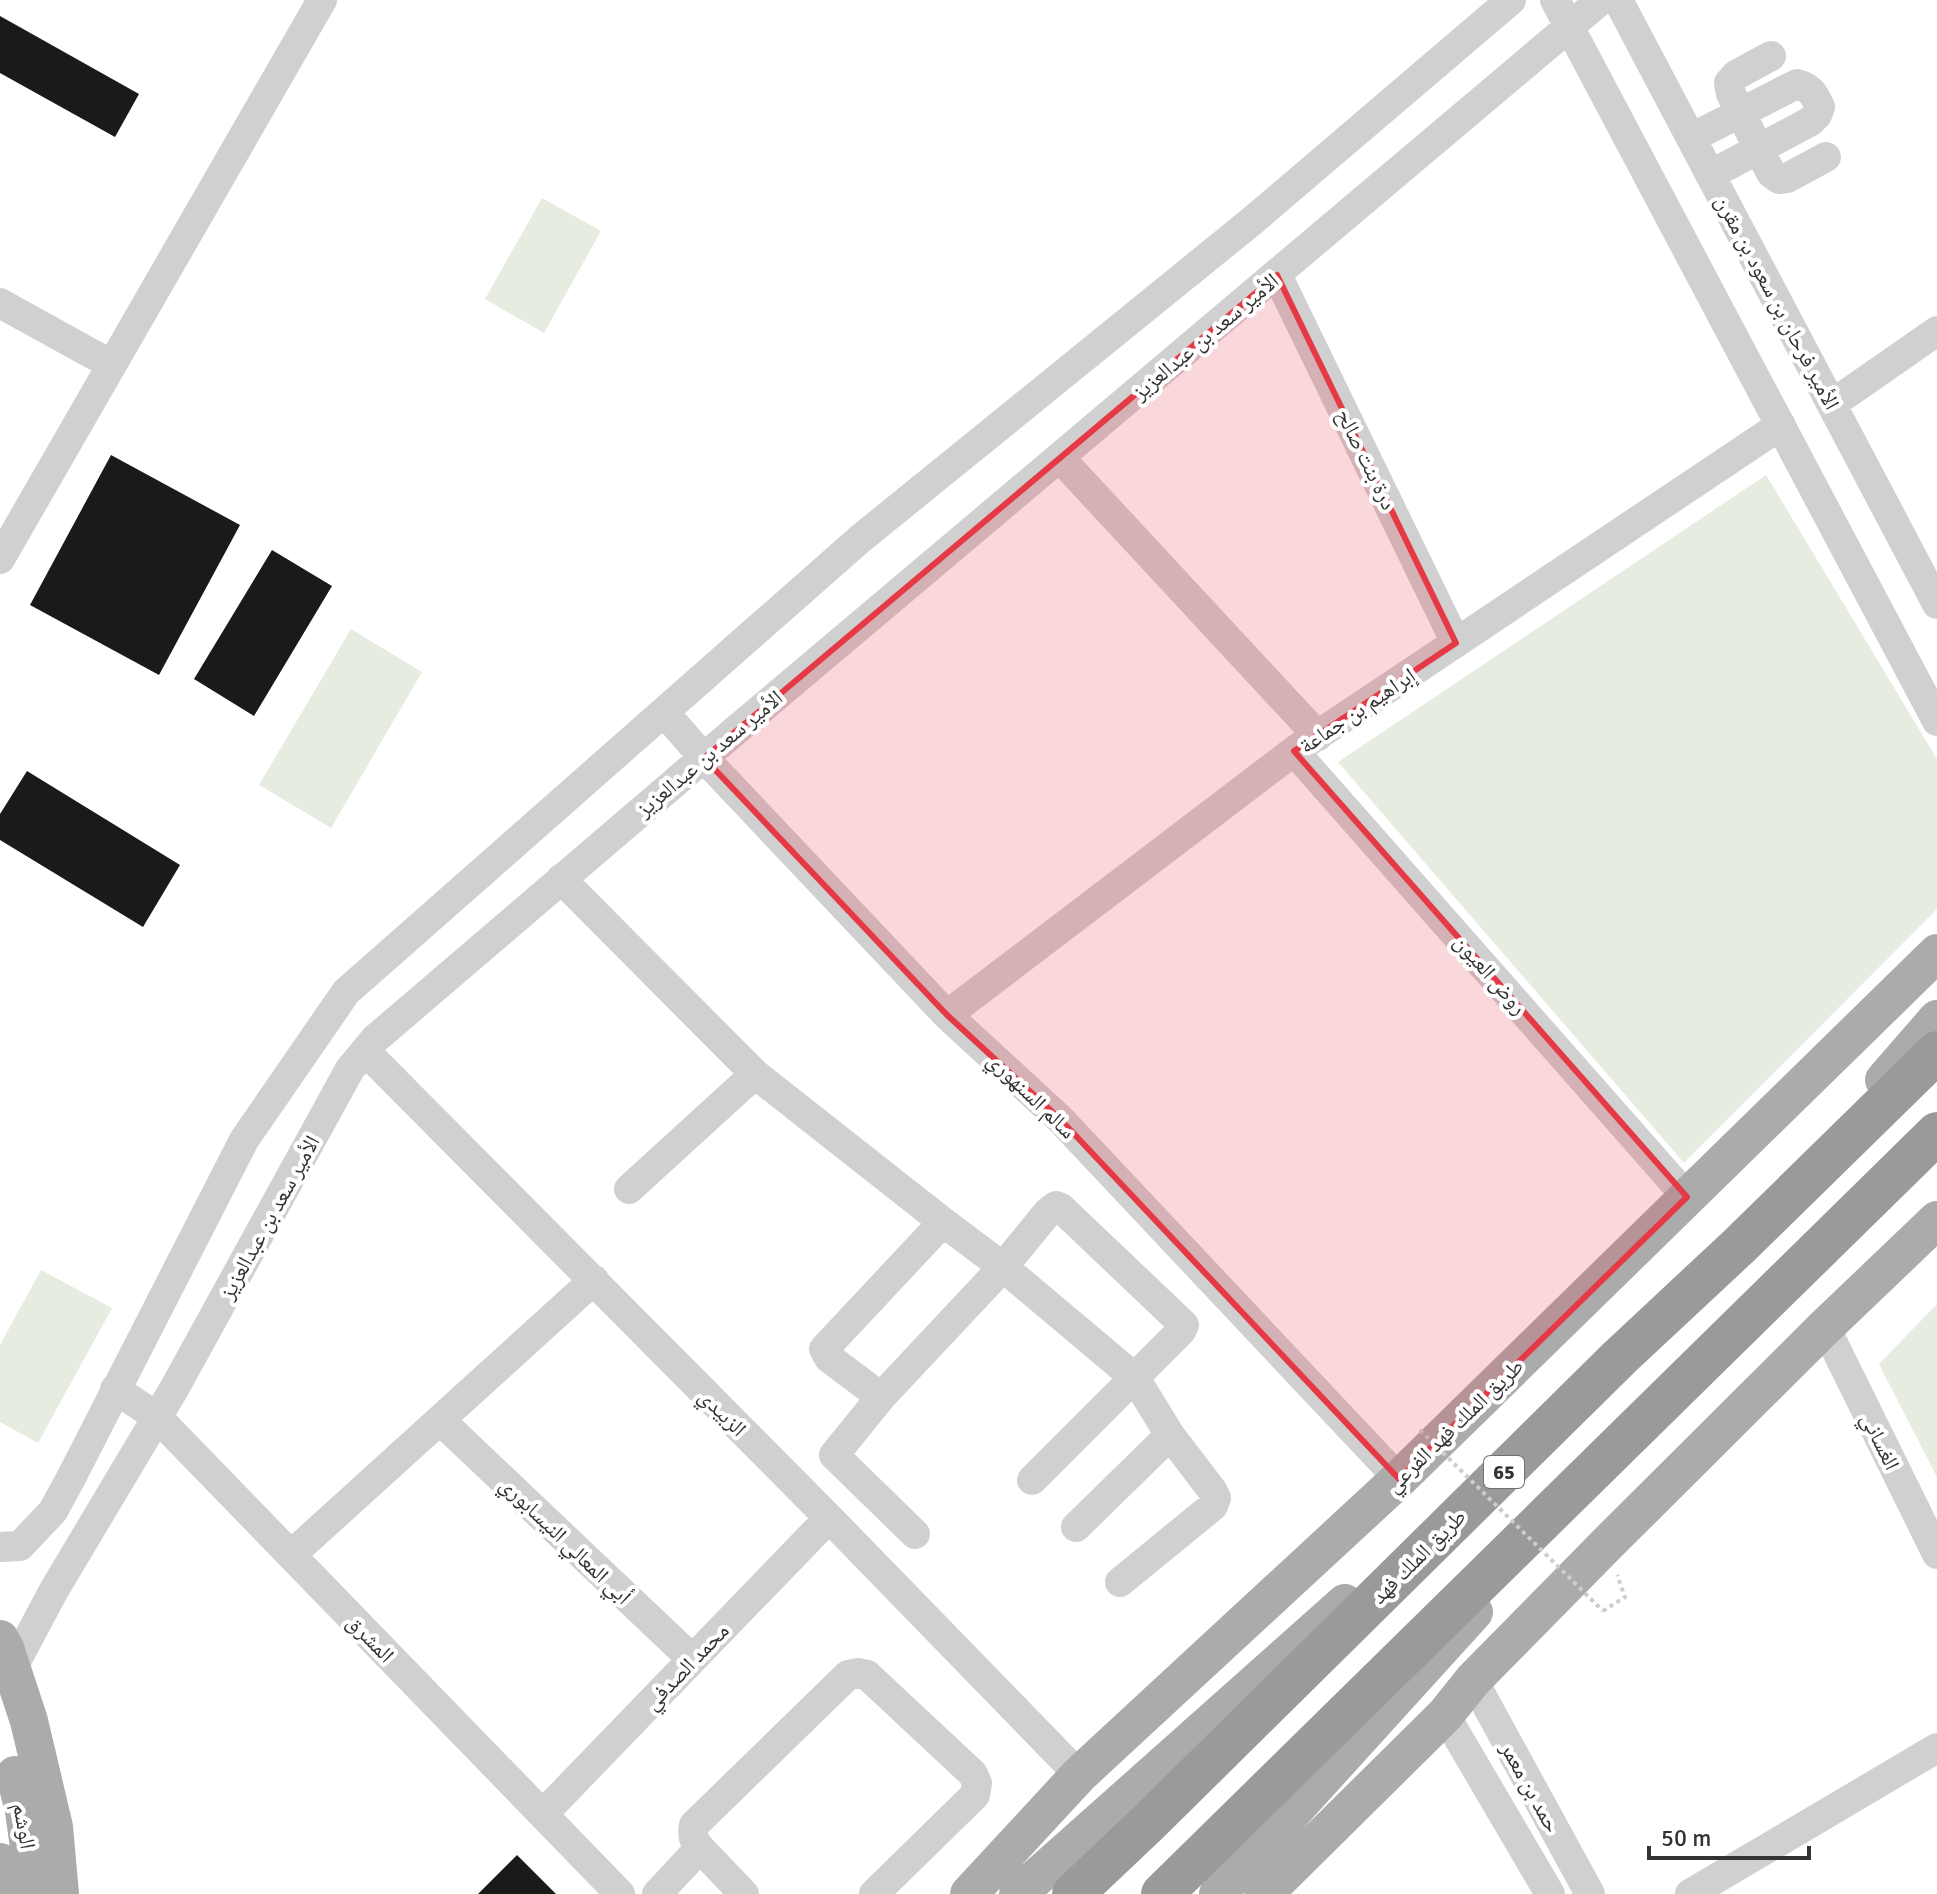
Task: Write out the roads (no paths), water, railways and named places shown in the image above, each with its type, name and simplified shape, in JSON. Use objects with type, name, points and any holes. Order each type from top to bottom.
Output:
[{"type":"highway","name":"طريق الملك فهد","points":[[1073,1894],[1619,1358],[1740,1245],[1937,1052]]},
{"type":"highway","points":[[1162,1894],[1937,1133]]},
{"type":"main road","name":"طريق الملك فهد الفرعي","points":[[969,1894],[1079,1775],[1399,1479],[1937,953]]},
{"type":"main road","points":[[1740,1245],[1937,1019]]},
{"type":"main road","points":[[1264,1894],[1445,1715],[1473,1680],[1825,1327],[1937,1220]]},
{"type":"main road","points":[[1018,1894],[1619,1358]]},
{"type":"main road","points":[[1218,1894],[1665,1398]]},
{"type":"main road","points":[[6,1654],[29,1721],[54,1827],[60,1894]]},
{"type":"main road","name":"الوشم","points":[[0,1711],[24,1811],[35,1894]]},
{"type":"main road","name":"الوشم","points":[[0,1862],[2,1894]]},
{"type":"street","points":[[0,559],[322,0]]},
{"type":"street","points":[[1555,0],[1937,721]]},
{"type":"street","name":"الأمير سعد بن عبدالعزيز","points":[[6,1654],[54,1590],[157,1417],[350,1069],[375,1039],[1601,0]]},
{"type":"street","name":"الأمير فرحان بن سعود بن مقرن","points":[[1618,0],[1832,404],[1934,589]]},
{"type":"street","points":[[0,1547],[20,1546],[53,1511],[244,1140],[346,992],[860,539],[1252,221],[1501,3]]},
{"type":"street","points":[[1771,56],[1736,75],[1729,83],[1731,94],[1771,173],[1779,179],[1787,178],[1826,157]]},
{"type":"street","points":[[1691,138],[1797,84],[1813,92],[1820,107],[1811,121],[1710,175]]},
{"type":"street","name":"درة بنت صالح","points":[[1277,275],[1456,643]]},
{"type":"street","points":[[0,303],[112,365]]},
{"type":"street","points":[[1832,404],[1937,331]]},
{"type":"street","name":"إبراهيم بن جماعة","points":[[947,1015],[1306,743],[1781,425]]},
{"type":"street","name":"روض العيون","points":[[1060,458],[1306,743],[1687,1197]]},
{"type":"street","name":"سالم السنهوري","points":[[664,712],[947,1015],[1060,1119],[1399,1479]]},
{"type":"street","points":[[561,879],[755,1074],[1003,1267],[1135,1378],[1170,1435],[1216,1498],[1213,1506],[1120,1582]]},
{"type":"street","name":"الزبيدي","points":[[365,1051],[829,1518],[1079,1775]]},
{"type":"street","points":[[629,1189],[755,1074]]},
{"type":"street","points":[[915,1534],[834,1455],[881,1397],[1056,1206],[1183,1323],[1183,1328],[1032,1480]]},
{"type":"street","points":[[881,1397],[829,1358],[824,1349],[943,1222]]},
{"type":"street","points":[[291,1555],[594,1280]]},
{"type":"street","name":"الغساني","points":[[1825,1327],[1937,1554]]},
{"type":"street","name":"المشرق","points":[[115,1389],[157,1417],[620,1894]]},
{"type":"street","name":"أبي المعالي النيسابوري","points":[[440,1420],[692,1659]]},
{"type":"street","points":[[1076,1527],[1170,1435]]},
{"type":"street","name":"محمد الصدفي","points":[[543,1814],[829,1518]]},
{"type":"street","points":[[744,1894],[696,1844],[692,1834],[694,1825],[848,1675],[858,1673],[867,1675],[973,1774],[977,1783],[975,1795],[874,1894]]},
{"type":"street","name":"حمد بن معمر","points":[[1473,1680],[1590,1894]]},
{"type":"street","name":"حمد بن معمر","points":[[1445,1715],[1550,1894]]},
{"type":"street","points":[[1690,1894],[1937,1748]]},
{"type":"street","points":[[657,1894],[700,1848]]}]
